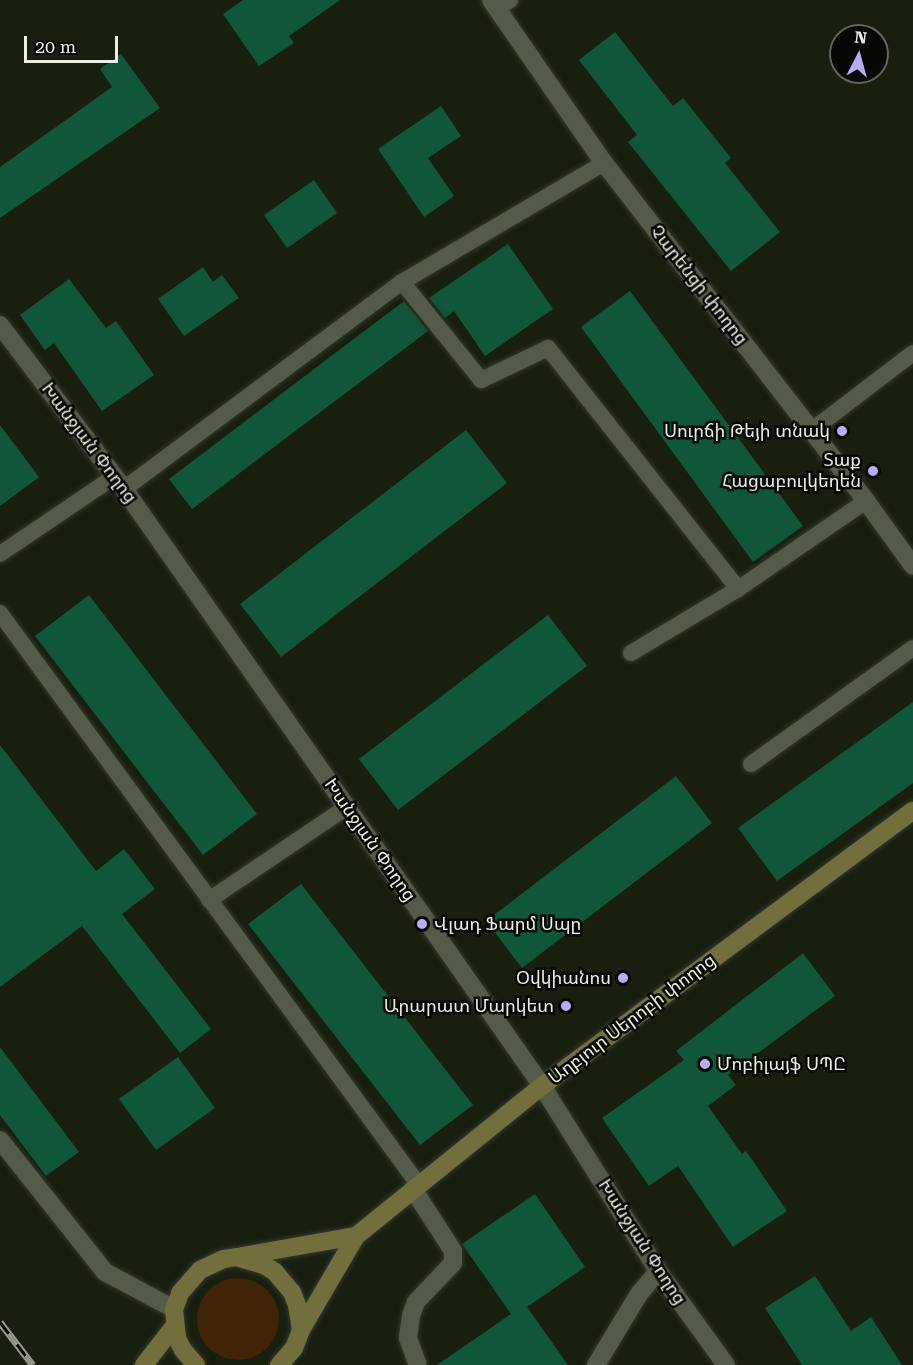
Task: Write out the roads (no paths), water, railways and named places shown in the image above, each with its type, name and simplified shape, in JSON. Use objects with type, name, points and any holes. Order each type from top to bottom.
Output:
[{"type":"main road","name":"Աղբյուր Սերոբի փողոց","points":[[356,1236],[542,1086],[913,810]]},
{"type":"main road","points":[[144,1365],[175,1317],[180,1293],[200,1270],[224,1259],[356,1236]]},
{"type":"main road","points":[[279,1365],[294,1348],[301,1330],[356,1236]]},
{"type":"main road","points":[[236,1257],[264,1265],[284,1281],[297,1305],[301,1330]]},
{"type":"main road","points":[[175,1317],[183,1350],[196,1365]]},
{"type":"street","name":"Չարենցի փողոց","points":[[499,3],[604,163],[912,562]]},
{"type":"street","name":"Խանջյան Փողոց","points":[[0,325],[119,482],[542,1086],[658,1271],[726,1365]]},
{"type":"street","points":[[0,1140],[105,1272],[175,1317]]},
{"type":"street","points":[[415,1187],[453,1251],[453,1263],[416,1302],[411,1316],[408,1338],[418,1365]]},
{"type":"street","points":[[596,1365],[639,1294],[658,1271]]},
{"type":"lane","points":[[0,554],[119,482],[402,282],[604,163]]},
{"type":"lane","points":[[402,282],[482,380],[548,348],[738,589]]},
{"type":"lane","points":[[812,431],[913,354]]},
{"type":"lane","points":[[631,653],[738,589],[866,501]]},
{"type":"lane","points":[[0,613],[415,1187]]},
{"type":"lane","points":[[751,764],[913,648]]},
{"type":"lane","points":[[209,900],[347,807]]},
{"type":"railway","points":[[0,1322],[33,1365]]},
{"type":"place","name":"Սուրճի Թեյի տնակ","points":[[842,431]]},
{"type":"place","name":"Տաք Հացաբուլկեղեն","points":[[873,471]]},
{"type":"place","name":"Վլադ Ֆարմ Սպը","points":[[422,924]]},
{"type":"place","name":"Օվկիանոս","points":[[623,978]]},
{"type":"place","name":"Արարատ Մարկետ","points":[[566,1006]]},
{"type":"place","name":"Մոբիլայֆ ՍՊԸ","points":[[705,1064]]}]
